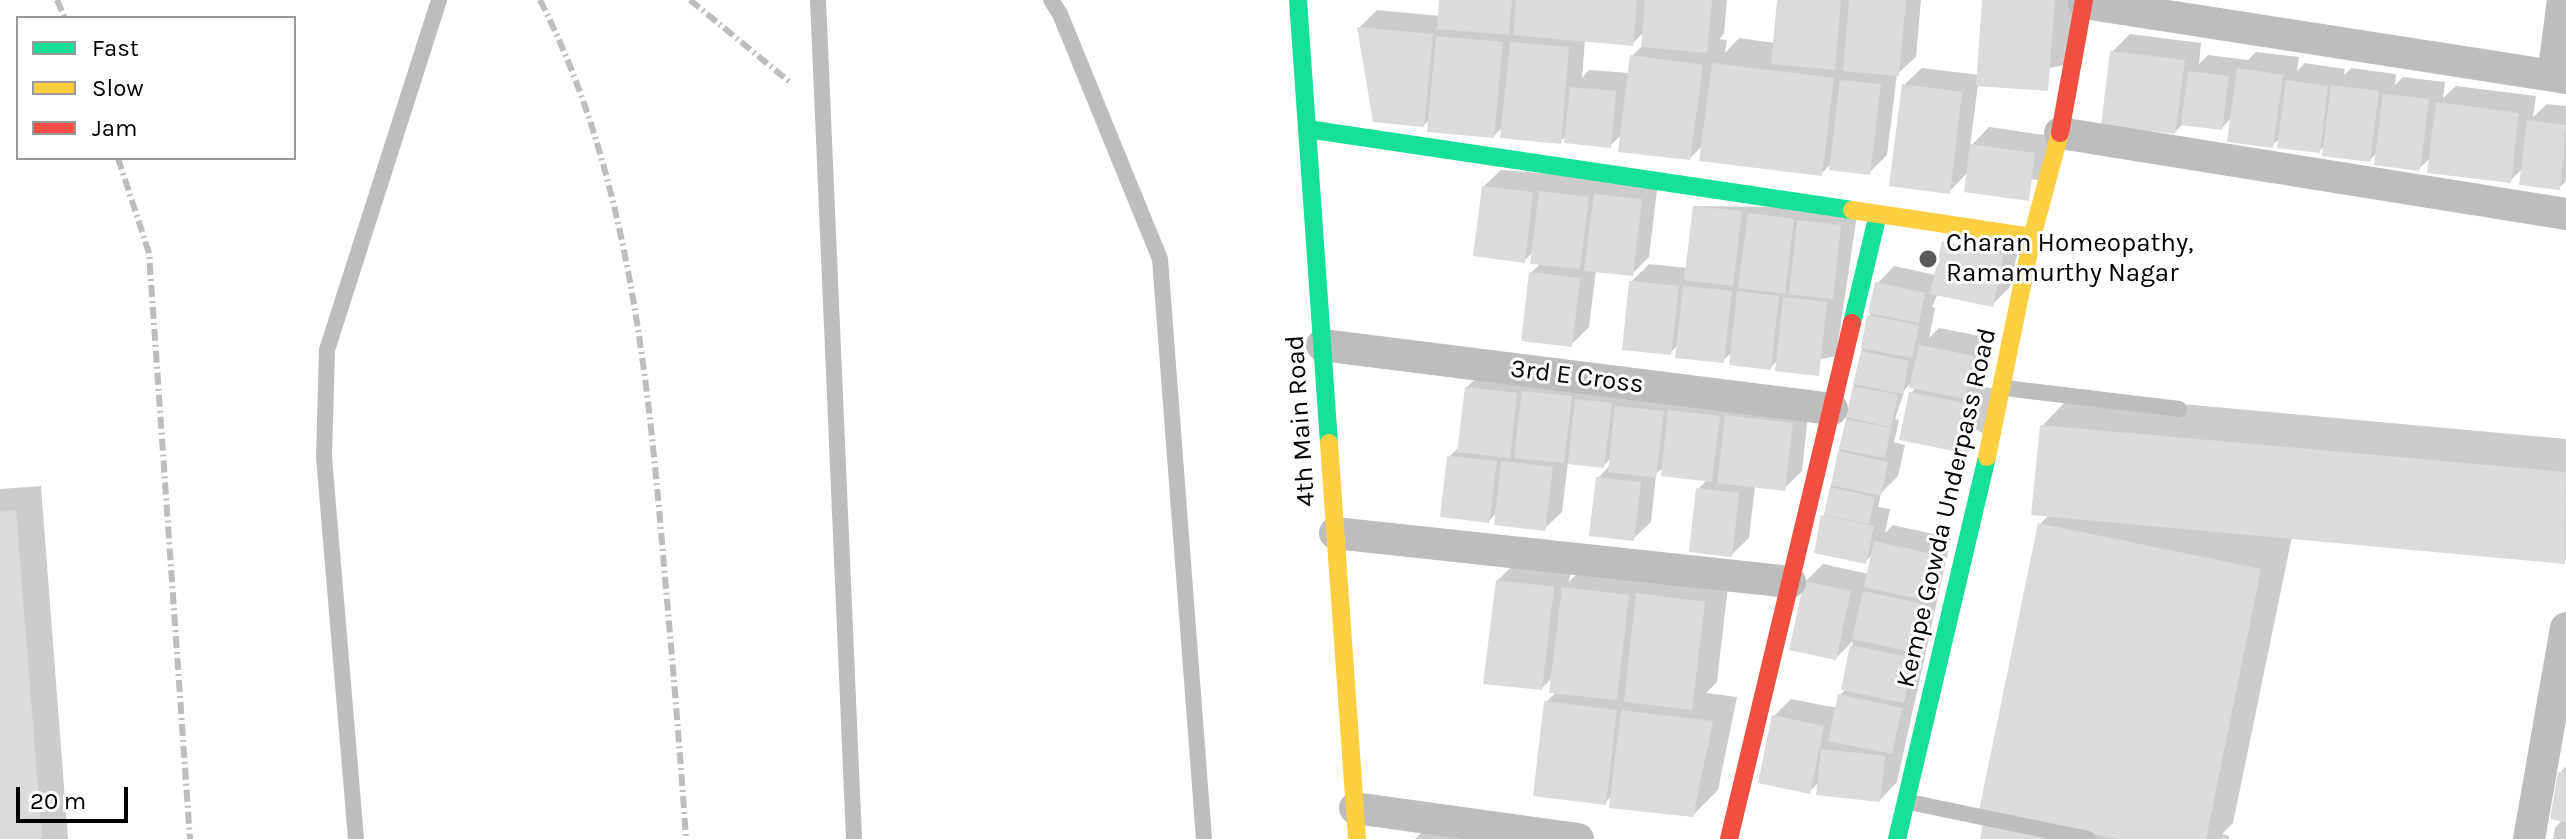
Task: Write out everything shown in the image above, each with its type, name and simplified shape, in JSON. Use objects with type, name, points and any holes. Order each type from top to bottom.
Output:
[{"type":"street","name":"4th Main Road","points":[[1298,0],[1356,824]]},
{"type":"street","points":[[2084,1],[2154,6],[2559,77],[2563,0]]},
{"type":"street","name":"Kempe Gowda Underpass Road","points":[[1897,839],[2003,387],[2032,237],[2060,133],[2084,1]]},
{"type":"street","points":[[1307,129],[2032,237]]},
{"type":"street","points":[[2060,133],[2566,214]]},
{"type":"street","points":[[1729,839],[1878,214]]},
{"type":"street","name":"3rd E Cross","points":[[1322,345],[1832,409]]},
{"type":"street","points":[[1335,533],[1790,582]]},
{"type":"street","points":[[2529,839],[2566,628]]},
{"type":"street","points":[[1356,824],[1578,839]]},
{"type":"lane","points":[[356,839],[324,457],[327,350],[439,0]]},
{"type":"lane","points":[[818,0],[854,839]]},
{"type":"lane","points":[[1051,0],[1060,14],[1160,259],[1204,839]]},
{"type":"lane","points":[[2003,387],[2179,409]]},
{"type":"lane","points":[[1908,801],[2088,839]]},
{"type":"building","points":[[1439,0],[1512,0],[1509,35],[1437,29]]},
{"type":"building","points":[[1516,0],[1637,0],[1633,46],[1513,35]]},
{"type":"building","points":[[1645,0],[1712,0],[1707,53],[1641,47]]},
{"type":"building","points":[[1777,0],[1841,0],[1835,70],[1771,64]]},
{"type":"building","points":[[1849,0],[1906,0],[1899,76],[1843,71]]},
{"type":"building","points":[[1982,0],[2055,0],[2048,91],[1976,86]]},
{"type":"building","points":[[1357,27],[1433,34],[1424,127],[1373,122]]},
{"type":"building","points":[[1436,36],[1503,42],[1494,138],[1427,132]]},
{"type":"building","points":[[1510,42],[1569,47],[1561,144],[1500,138]]},
{"type":"building","points":[[2110,51],[2185,60],[2175,134],[2101,125]]},
{"type":"building","points":[[1630,55],[1703,65],[1690,160],[1618,152]]},
{"type":"building","points":[[1712,63],[1834,78],[1822,176],[1699,161]]},
{"type":"building","points":[[2237,68],[2283,75],[2273,148],[2227,142]]},
{"type":"building","points":[[2188,71],[2229,76],[2222,130],[2181,125]]},
{"type":"building","points":[[1840,80],[1881,84],[1870,175],[1829,170]]},
{"type":"building","points":[[2286,80],[2328,86],[2320,153],[2277,148]]},
{"type":"building","points":[[1902,84],[1962,92],[1950,194],[1889,186]]},
{"type":"building","points":[[2331,85],[2379,91],[2370,162],[2322,156]]},
{"type":"building","points":[[1570,87],[1616,91],[1611,148],[1564,143]]},
{"type":"building","points":[[2383,94],[2429,99],[2420,171],[2374,165]]},
{"type":"building","points":[[2436,102],[2519,113],[2511,183],[2427,173]]},
{"type":"building","points":[[2527,120],[2566,125],[2560,190],[2519,185]]},
{"type":"building","points":[[1970,144],[2035,153],[2029,201],[1964,192]]},
{"type":"building","points":[[1482,186],[1533,192],[1525,263],[1473,256]]},
{"type":"building","points":[[1539,191],[1589,197],[1580,269],[1530,264]]},
{"type":"building","points":[[1594,194],[1642,199],[1633,276],[1584,271]]},
{"type":"building","points":[[1693,206],[1742,211],[1733,286],[1684,280]]},
{"type":"building","points":[[1748,213],[1794,219],[1785,294],[1738,288]]},
{"type":"building","points":[[1797,220],[1841,225],[1833,299],[1789,294]]},
{"type":"building","points":[[1942,241],[2004,254],[1993,307],[1930,294]]},
{"type":"building","points":[[1529,272],[1580,278],[1572,347],[1521,341]]},
{"type":"building","points":[[1629,281],[1679,286],[1671,355],[1622,350]]},
{"type":"building","points":[[1875,282],[1925,293],[1919,323],[1868,313]]},
{"type":"building","points":[[1683,286],[1732,291],[1724,363],[1675,358]]},
{"type":"building","points":[[1737,291],[1779,296],[1771,370],[1729,365]]},
{"type":"building","points":[[1783,297],[1827,302],[1819,376],[1775,371]]},
{"type":"building","points":[[1867,315],[1919,325],[1912,358],[1861,348]]},
{"type":"building","points":[[1919,345],[1974,356],[1965,399],[1909,388]]},
{"type":"building","points":[[1861,351],[1909,361],[1903,394],[1853,384]]},
{"type":"building","points":[[1853,386],[1898,395],[1891,427],[1846,417]]},
{"type":"building","points":[[1465,387],[1517,393],[1510,458],[1457,452]]},
{"type":"building","points":[[1522,391],[1572,396],[1564,463],[1514,458]]},
{"type":"building","points":[[1909,392],[1979,406],[1969,454],[1899,440]]},
{"type":"building","points":[[1575,399],[1612,403],[1604,468],[1568,464]]},
{"type":"building","points":[[1615,406],[1664,411],[1656,478],[1608,472]]},
{"type":"building","points":[[1668,410],[1720,416],[1712,482],[1661,476]]},
{"type":"building","points":[[1725,415],[1793,423],[1785,491],[1717,483]]},
{"type":"building","points":[[1846,419],[1891,428],[1885,458],[1839,449]]},
{"type":"building","points":[[2040,425],[2566,472],[2565,564],[2031,515]]},
{"type":"building","points":[[1838,451],[1888,462],[1881,496],[1831,485]]},
{"type":"building","points":[[1447,456],[1497,461],[1489,523],[1440,517]]},
{"type":"building","points":[[1501,461],[1553,467],[1545,531],[1494,525]]},
{"type":"building","points":[[1596,477],[1641,482],[1634,541],[1589,536]]},
{"type":"building","points":[[1830,487],[1875,497],[1869,524],[1824,515]]},
{"type":"building","points":[[1696,488],[1739,493],[1732,557],[1689,552]]},
{"type":"building","points":[[16,510],[42,839],[0,839],[0,512]]},
{"type":"building","points":[[1821,515],[1874,526],[1866,564],[1814,553]]},
{"type":"building","points":[[2038,523],[2261,569],[2206,839],[2118,839],[1979,811]]},
{"type":"building","points":[[1874,541],[1935,555],[1925,600],[1864,587]]},
{"type":"building","points":[[1496,580],[1554,587],[1542,690],[1483,684]]},
{"type":"building","points":[[1804,581],[1851,591],[1836,660],[1789,650]]},
{"type":"building","points":[[1562,587],[1629,595],[1617,700],[1549,693]]},
{"type":"building","points":[[1863,591],[1927,605],[1917,653],[1852,639]]},
{"type":"building","points":[[1636,593],[1705,602],[1692,710],[1624,702]]},
{"type":"building","points":[[1850,645],[1913,658],[1904,703],[1841,690]]},
{"type":"building","points":[[1838,694],[1902,708],[1892,754],[1828,741]]},
{"type":"building","points":[[1544,701],[1617,710],[1606,805],[1533,796]]},
{"type":"building","points":[[1621,710],[1713,721],[1693,817],[1609,808]]},
{"type":"building","points":[[1772,715],[1824,726],[1810,794],[1758,783]]},
{"type":"building","points":[[1821,749],[1885,756],[1880,802],[1816,795]]},
{"type":"building","points":[[2558,772],[2566,773],[2566,822],[2550,819]]},
{"type":"building","points":[[1983,822],[2059,839],[1980,839]]},
{"type":"railway","points":[[57,0],[64,16]]},
{"type":"railway","points":[[540,0],[570,66],[594,134],[614,205],[629,276],[658,494],[686,839]]},
{"type":"railway","points":[[690,0],[791,83]]},
{"type":"railway","points":[[119,160],[149,253],[190,839]]},
{"type":"traffic: fast","points":[[1298,0],[1329,443]]},
{"type":"traffic: fast","points":[[1307,129],[1852,210]]},
{"type":"traffic: fast","points":[[1852,323],[1878,214]]},
{"type":"traffic: fast","points":[[1897,839],[1987,457]]},
{"type":"traffic: slow","points":[[1987,457],[2032,237],[2060,133]]},
{"type":"traffic: slow","points":[[1852,210],[2032,237]]},
{"type":"traffic: slow","points":[[1329,443],[1357,839]]},
{"type":"traffic: jam","points":[[2060,133],[2084,0]]},
{"type":"traffic: jam","points":[[1729,839],[1852,323]]},
{"type":"place","name":"Charan Homeopathy, Ramamurthy Nagar","points":[[1928,259]]}]
